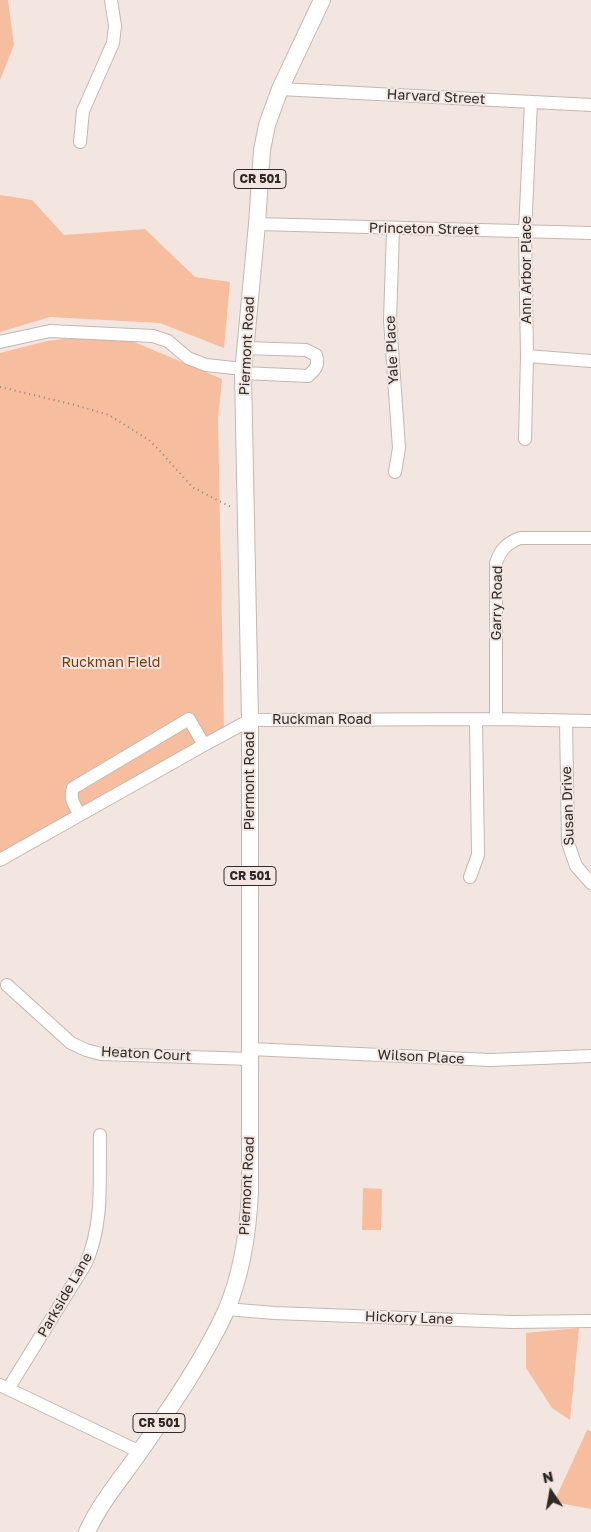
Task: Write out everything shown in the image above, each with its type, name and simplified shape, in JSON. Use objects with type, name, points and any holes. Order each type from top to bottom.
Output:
[{"type":"main road","name":"Piermont Road","points":[[92,1530],[102,1504],[140,1452],[196,1365],[226,1309],[237,1276],[249,1214],[250,720],[243,371],[262,150],[267,126],[280,89],[322,0]]},
{"type":"street","points":[[80,142],[83,111],[113,43],[115,26],[111,0]]},
{"type":"street","name":"Harvard Street","points":[[280,89],[591,105]]},
{"type":"street","name":"Ann Arbor Place","points":[[525,439],[527,356],[525,232],[530,102]]},
{"type":"street","name":"Princeton Street","points":[[257,224],[591,233]]},
{"type":"street","name":"Yale Place","points":[[392,229],[390,320],[399,448],[395,472]]},
{"type":"street","points":[[0,342],[50,331],[153,336],[168,341],[188,358],[206,365],[243,371],[308,376],[316,369],[318,362],[316,355],[306,350],[245,348]]},
{"type":"street","points":[[527,356],[591,361]]},
{"type":"street","name":"Garry Road","points":[[496,719],[496,563],[499,554],[504,547],[520,538],[591,538]]},
{"type":"street","points":[[80,816],[72,800],[73,788],[189,719],[204,744]]},
{"type":"street","name":"Ruckman Road","points":[[0,860],[204,744],[250,720],[496,719],[591,721]]},
{"type":"street","points":[[470,877],[478,855],[476,720]]},
{"type":"street","name":"Susan Drive","points":[[566,721],[568,843],[576,866],[591,883]]},
{"type":"street","name":"Heaton Court","points":[[7,985],[71,1043],[86,1050],[101,1054],[250,1054]]},
{"type":"street","name":"Wilson Place","points":[[250,1054],[490,1060],[591,1056]]},
{"type":"street","name":"Parkside Lane","points":[[4,1387],[86,1263],[92,1249],[97,1230],[99,1210],[100,1135]]},
{"type":"street","name":"Hickory Lane","points":[[226,1309],[274,1313],[512,1322],[591,1321]]},
{"type":"street","points":[[4,1387],[140,1452]]},
{"type":"path","points":[[0,387],[109,415],[149,440],[192,486],[246,515]]},
{"type":"green space","points":[[0,0],[8,0],[14,45],[0,80]]},
{"type":"green space","points":[[0,195],[32,200],[64,235],[145,229],[195,277],[230,282],[224,348],[160,323],[50,317],[0,332]]},
{"type":"green space","name":"Ruckman Field","points":[[113,333],[222,379],[218,419],[224,730],[0,858],[0,353],[47,341]]},
{"type":"green space","points":[[363,1188],[382,1189],[381,1230],[362,1230]]},
{"type":"green space","points":[[579,1328],[570,1420],[552,1408],[526,1368],[526,1333]]},
{"type":"green space","points":[[587,1430],[591,1431],[591,1509],[554,1502]]}]
